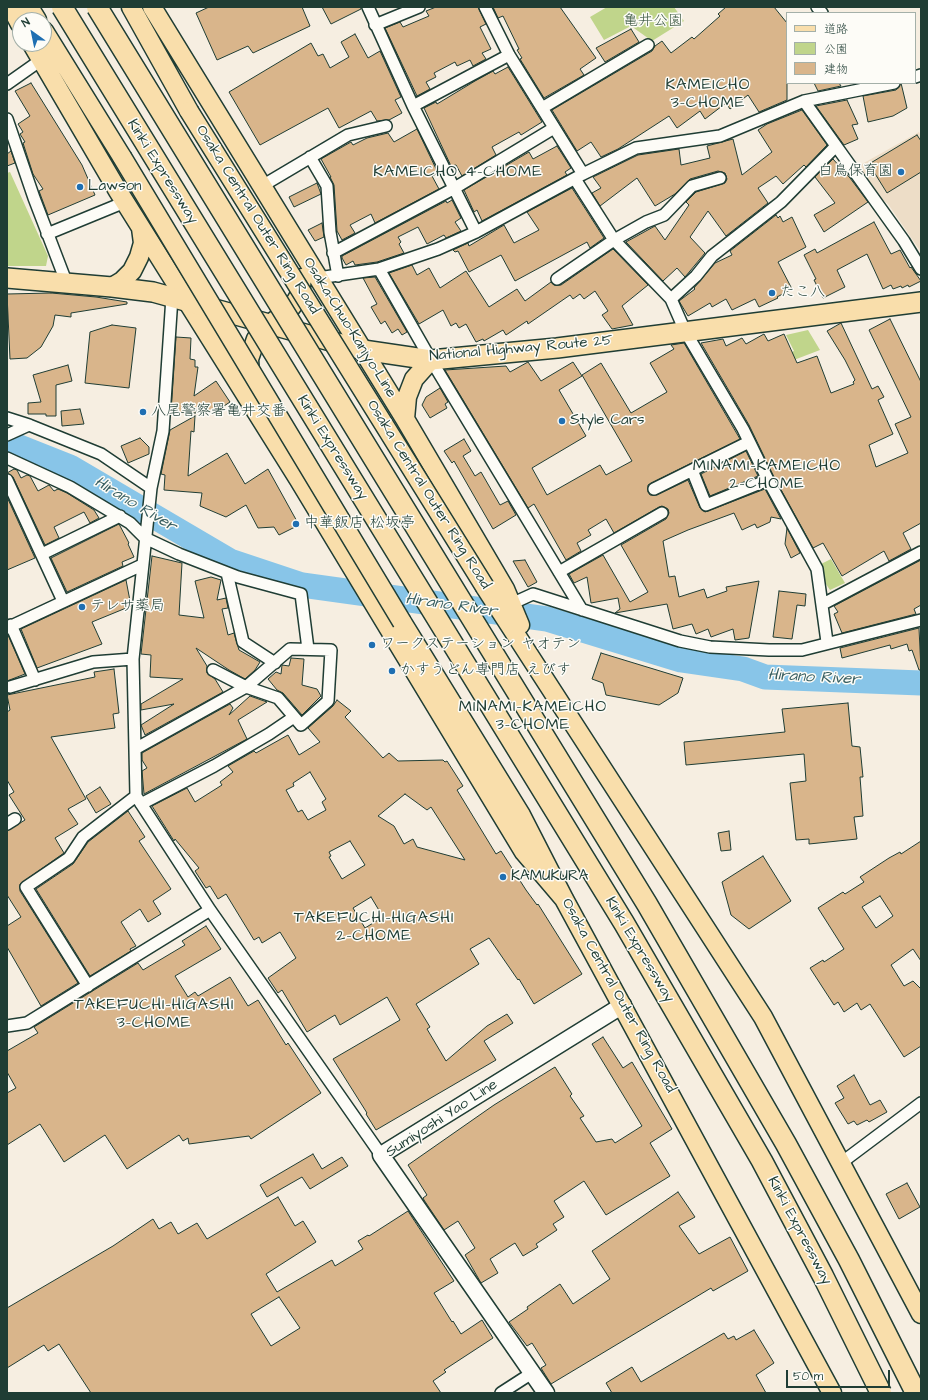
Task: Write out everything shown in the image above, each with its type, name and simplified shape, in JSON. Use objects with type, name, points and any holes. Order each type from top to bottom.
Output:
[{"type":"highway","name":"Kinki Expressway","points":[[62,7],[674,1008],[762,1161],[823,1276],[881,1393]]},
{"type":"highway","name":"Kinki Expressway","points":[[97,7],[651,910],[786,1144],[849,1260],[916,1393]]},
{"type":"highway","name":"National Highway Route 25","points":[[7,278],[112,287],[179,298],[363,350],[431,360],[557,348],[921,302]]},
{"type":"main road","name":"Osaka Central Outer Ring Road","points":[[131,7],[188,111],[485,587],[763,1017],[921,1314]]},
{"type":"main road","name":"Osaka-Chuo-Kanjyo-Line","points":[[152,7],[405,419],[505,589],[532,658]]},
{"type":"main road","name":"Osaka Central Outer Ring Road","points":[[52,44],[122,157],[402,622],[521,815],[564,899],[623,1005],[832,1393]]},
{"type":"main road","points":[[36,52],[141,227],[179,298],[261,421],[353,568],[524,852],[564,899]]},
{"type":"main road","points":[[261,421],[266,405],[253,384],[249,371],[249,360],[256,339],[262,330],[289,310],[300,294],[302,285],[302,278],[271,229],[276,210]]},
{"type":"main road","points":[[112,287],[122,281],[132,271],[139,257],[143,243],[141,227]]},
{"type":"main road","points":[[405,419],[408,397],[414,379],[431,360]]},
{"type":"main road","name":"Sumiyoshi Yao Line","points":[[546,1393],[381,1155],[623,1005]]},
{"type":"street","points":[[368,7],[413,106],[453,189],[476,232]]},
{"type":"street","points":[[375,25],[419,7]]},
{"type":"street","points":[[485,7],[509,55],[554,128],[614,240],[670,299],[685,331],[750,442],[768,480],[817,569],[827,642]]},
{"type":"street","points":[[542,108],[648,45]]},
{"type":"street","points":[[413,106],[509,55]]},
{"type":"street","points":[[7,84],[41,60]]},
{"type":"street","points":[[318,278],[379,269],[438,249],[476,232],[636,148],[720,136],[804,101],[886,84]]},
{"type":"street","points":[[804,101],[835,147],[904,241],[921,269]]},
{"type":"street","points":[[7,119],[47,234],[67,284]]},
{"type":"street","points":[[262,186],[348,135],[386,126]]},
{"type":"street","points":[[333,253],[453,189],[554,128]]},
{"type":"street","points":[[670,299],[696,276],[712,256],[781,202],[835,147]]},
{"type":"street","points":[[310,157],[327,186],[333,253],[338,276]]},
{"type":"street","points":[[557,280],[614,240],[646,222],[664,215],[692,186],[720,178]]},
{"type":"street","points":[[47,234],[125,202]]},
{"type":"street","points":[[379,269],[431,360],[582,610]]},
{"type":"street","points":[[179,298],[163,431],[151,488],[133,659],[138,800],[210,910],[381,1155]]},
{"type":"street","points":[[7,418],[30,425],[101,454],[151,488]]},
{"type":"street","points":[[7,435],[30,425]]},
{"type":"street","points":[[654,489],[750,442]]},
{"type":"street","points":[[7,458],[70,487],[120,516],[145,538],[179,554],[227,573],[301,594],[308,649]]},
{"type":"street","points":[[692,470],[706,505],[768,480]]},
{"type":"street","points":[[7,480],[63,601]]},
{"type":"street","points":[[559,572],[662,513]]},
{"type":"street","points":[[42,554],[120,516]]},
{"type":"street","points":[[823,604],[921,552]]},
{"type":"street","points":[[35,680],[9,626],[142,565]]},
{"type":"street","points":[[227,573],[243,642],[275,663]]},
{"type":"street","points":[[511,604],[533,594],[680,641],[710,647],[769,650],[802,650],[827,642],[921,620]]},
{"type":"street","points":[[135,749],[246,686],[290,649],[331,650],[328,702],[301,725],[278,698],[246,686],[213,670]]},
{"type":"street","points":[[10,687],[93,662],[133,659]]},
{"type":"street","points":[[88,986],[26,887],[69,858],[83,837],[138,800],[214,766],[270,734],[294,717]]},
{"type":"street","points":[[7,1026],[27,1023],[210,910]]},
{"type":"street","points":[[841,1163],[921,1103]]},
{"type":"street","points":[[501,1393],[532,1373]]},
{"type":"shaded area","points":[[919,132],[921,136],[921,252],[888,204],[875,194],[855,168]]},
{"type":"green space","name":"亀井公園","points":[[607,7],[674,7],[684,21],[652,41],[631,26],[604,40],[590,17]]},
{"type":"green space","points":[[10,172],[48,256],[46,266],[7,266],[7,173]]},
{"type":"green space","points":[[808,330],[820,350],[786,363],[783,356],[794,351],[786,335]]},
{"type":"green space","points":[[831,559],[845,583],[830,590],[826,584],[821,564]]},
{"type":"building","points":[[209,7],[302,7],[310,26],[253,53],[248,46],[217,60],[196,13]]},
{"type":"building","points":[[322,7],[361,7],[361,9],[331,24]]},
{"type":"building","points":[[436,7],[478,7],[486,24],[480,27],[491,49],[482,53],[486,59],[473,66],[470,60],[457,66],[455,62],[434,73],[436,77],[426,82],[430,89],[417,96],[385,28],[400,22],[403,27],[429,16],[426,11]]},
{"type":"building","points":[[493,7],[560,7],[596,58],[580,69],[584,75],[544,98],[520,59],[522,58],[517,50],[519,49],[503,16],[498,18]]},
{"type":"building","points":[[726,7],[774,7],[786,22],[787,100],[759,112],[748,95],[730,109],[726,103],[705,119],[700,111],[677,128],[669,116],[618,149],[601,157],[591,142],[577,151],[552,110],[652,51],[655,46],[662,41],[671,53],[692,37],[694,39],[720,16],[718,14]]},
{"type":"building","points":[[631,29],[639,42],[605,62],[596,48]]},
{"type":"building","points":[[355,34],[368,58],[380,51],[401,97],[395,100],[402,113],[389,120],[377,121],[371,111],[339,128],[328,108],[260,145],[229,92],[311,43],[318,56],[323,54],[330,68],[349,57],[341,42]]},
{"type":"building","points":[[508,67],[542,122],[521,135],[519,132],[492,147],[496,155],[462,176],[456,165],[451,166],[424,108],[436,102],[437,104],[493,71],[495,74]]},
{"type":"building","points":[[31,83],[82,165],[95,195],[48,215],[39,191],[43,189],[33,174],[23,143],[25,142],[20,134],[23,132],[18,124],[30,116],[15,91]]},
{"type":"building","points":[[814,84],[840,84],[841,86],[818,91]]},
{"type":"building","points":[[901,84],[907,108],[893,116],[868,122],[863,96],[896,90]]},
{"type":"building","points":[[847,100],[858,124],[852,125],[858,139],[844,145],[816,106]]},
{"type":"building","points":[[802,110],[827,145],[806,167],[804,165],[783,184],[776,176],[758,188],[768,203],[726,236],[708,211],[690,237],[705,253],[685,277],[677,268],[663,281],[626,242],[655,226],[665,240],[689,205],[686,202],[696,192],[725,183],[727,179],[725,173],[718,171],[690,179],[675,194],[655,206],[637,178],[600,206],[592,193],[601,188],[593,177],[638,155],[679,149],[681,165],[710,158],[707,146],[733,139],[742,175],[772,152],[758,130],[767,124]]},
{"type":"building","points":[[417,129],[438,173],[432,176],[439,189],[375,223],[371,214],[350,225],[355,233],[342,240],[337,231],[334,185],[321,159],[351,142],[353,145],[367,138],[388,133],[394,142]]},
{"type":"building","points":[[917,135],[921,141],[921,172],[887,193],[869,164]]},
{"type":"building","points":[[557,146],[571,168],[565,172],[567,175],[482,221],[477,210],[474,212],[464,190],[529,152],[533,159]]},
{"type":"building","points":[[11,151],[15,163],[7,166],[7,154]]},
{"type":"building","points":[[833,159],[868,202],[824,232],[814,215],[835,203],[815,177]]},
{"type":"building","points":[[317,183],[321,194],[294,207],[289,197]]},
{"type":"building","points":[[572,188],[604,238],[590,248],[587,242],[515,281],[501,255],[469,272],[458,251],[455,252],[453,250],[468,243],[469,246],[504,225],[514,243],[539,230],[527,212]]},
{"type":"building","points":[[452,200],[461,218],[455,222],[461,231],[446,238],[444,235],[427,244],[418,227],[398,237],[401,242],[399,244],[404,253],[377,262],[355,265],[353,261],[346,265],[342,258],[342,256],[446,201],[447,203]]},
{"type":"building","points":[[776,215],[778,218],[780,216],[783,222],[792,217],[806,247],[778,262],[792,289],[759,307],[755,299],[732,310],[726,299],[712,307],[710,303],[688,316],[679,301],[695,289],[694,288],[715,263],[732,255],[730,251]]},
{"type":"building","points":[[874,222],[891,254],[900,250],[910,268],[911,267],[921,281],[909,287],[908,285],[902,288],[901,286],[893,289],[891,285],[883,289],[867,254],[837,270],[845,287],[823,298],[814,280],[816,279],[804,255],[815,249],[817,253]]},
{"type":"building","points":[[322,223],[324,237],[315,241],[308,230]]},
{"type":"building","points":[[613,249],[648,285],[622,306],[633,325],[612,329],[602,315],[608,311],[595,291],[584,299],[580,294],[573,299],[570,295],[528,324],[527,321],[506,335],[503,330],[484,341],[483,339],[476,342],[466,324],[459,328],[456,323],[451,326],[443,310],[419,324],[389,273],[412,265],[417,275],[429,268],[440,288],[466,271],[489,307],[517,289],[525,301],[551,282],[554,285],[561,285]]},
{"type":"building","points":[[375,277],[407,332],[402,335],[398,329],[392,333],[385,321],[381,324],[371,307],[377,304],[363,278]]},
{"type":"building","points":[[51,293],[96,297],[127,302],[127,304],[71,313],[71,317],[55,315],[53,326],[41,347],[27,358],[10,359],[7,294]]},
{"type":"building","points":[[890,319],[921,382],[921,523],[903,533],[911,549],[889,561],[884,551],[842,576],[823,543],[813,548],[774,477],[749,425],[701,343],[723,339],[726,346],[742,338],[746,344],[764,334],[768,341],[784,334],[797,363],[817,356],[831,393],[854,384],[853,382],[855,380],[845,360],[827,331],[841,323],[872,389],[878,386],[884,397],[878,400],[893,434],[869,445],[876,467],[908,453],[895,424],[911,417],[869,330]]},
{"type":"building","points":[[112,325],[136,328],[129,388],[85,383],[90,332]]},
{"type":"building","points":[[176,337],[191,338],[190,359],[195,360],[195,367],[198,367],[194,396],[216,381],[230,402],[215,412],[196,410],[196,413],[171,412]]},
{"type":"building","points":[[684,343],[740,439],[651,483],[648,485],[648,492],[650,495],[657,495],[688,480],[700,508],[705,512],[765,489],[781,519],[771,517],[770,522],[757,528],[755,524],[742,530],[734,513],[663,541],[669,577],[675,576],[679,597],[704,589],[707,598],[727,591],[726,587],[759,581],[749,638],[735,640],[733,629],[711,637],[708,629],[696,634],[692,624],[673,629],[667,604],[615,613],[620,609],[618,598],[591,603],[587,577],[574,583],[569,574],[603,555],[630,602],[648,592],[621,545],[666,519],[669,513],[668,509],[662,506],[659,507],[614,533],[606,519],[588,530],[591,535],[577,543],[581,551],[566,560],[534,504],[528,508],[445,370],[506,366],[510,372],[528,362],[541,381],[573,362],[582,376],[559,390],[586,436],[532,468],[547,495],[600,465],[606,475],[632,461],[582,375],[601,363],[631,413],[667,392],[650,363],[674,349],[671,345]]},
{"type":"building","points":[[68,365],[72,381],[56,385],[56,416],[46,416],[46,414],[28,414],[28,403],[41,402],[33,375]]},
{"type":"building","points":[[440,388],[448,402],[445,404],[447,408],[430,418],[422,405],[426,397]]},
{"type":"building","points":[[80,409],[84,424],[62,426],[61,411]]},
{"type":"building","points":[[195,416],[194,432],[191,431],[188,476],[227,453],[245,484],[268,469],[299,525],[279,535],[274,527],[258,528],[246,505],[226,517],[200,506],[202,493],[164,490],[165,475],[161,474],[170,430]]},
{"type":"building","points":[[140,438],[149,447],[149,454],[128,463],[121,446]]},
{"type":"building","points":[[464,439],[471,451],[463,456],[475,476],[481,472],[500,505],[508,501],[516,515],[493,529],[454,461],[452,463],[444,451]]},
{"type":"building","points":[[746,451],[758,476],[710,496],[701,474]]},
{"type":"building","points":[[14,469],[17,470],[21,478],[27,475],[30,476],[38,491],[49,485],[54,491],[58,489],[67,493],[94,510],[99,518],[90,523],[84,512],[54,527],[59,538],[45,545],[13,477],[7,473]]},
{"type":"building","points":[[7,497],[35,558],[7,570]]},
{"type":"building","points":[[119,524],[129,543],[128,544],[134,557],[122,562],[123,566],[67,592],[51,558]]},
{"type":"building","points":[[787,528],[800,553],[791,558],[785,544]]},
{"type":"building","points":[[152,556],[182,563],[179,615],[204,618],[195,581],[211,577],[221,580],[217,600],[226,598],[228,608],[222,609],[228,635],[234,633],[239,650],[260,662],[255,670],[245,679],[196,648],[207,666],[207,673],[215,679],[223,692],[145,735],[141,725],[174,704],[141,710],[141,704],[183,679],[150,677],[151,655],[141,654]]},
{"type":"building","points":[[525,560],[537,582],[528,587],[513,561]]},
{"type":"building","points":[[921,560],[921,605],[914,609],[916,614],[842,633],[834,614],[838,612],[834,606]]},
{"type":"building","points":[[126,580],[131,606],[92,622],[102,644],[37,668],[21,629]]},
{"type":"building","points":[[779,591],[806,594],[805,606],[797,605],[792,639],[773,637]]},
{"type":"building","points":[[919,628],[921,670],[919,670],[912,650],[909,651],[907,644],[891,649],[890,645],[842,658],[840,648]]},
{"type":"building","points":[[8,635],[25,674],[7,681],[7,636]]},
{"type":"building","points":[[601,653],[683,678],[678,693],[659,705],[606,695],[603,683],[592,679]]},
{"type":"building","points":[[291,658],[304,659],[302,685],[317,689],[321,696],[302,715],[283,693],[277,690],[268,679],[276,672],[281,674],[282,665],[289,666]]},
{"type":"building","points":[[114,669],[119,713],[113,714],[115,728],[51,737],[86,799],[68,809],[78,824],[55,838],[64,853],[20,884],[20,891],[78,983],[41,1006],[7,947],[7,926],[21,917],[7,895],[7,831],[25,820],[9,795],[14,792],[7,780],[7,712],[10,710],[7,695],[95,677],[94,672]]},
{"type":"building","points":[[250,696],[267,702],[238,720],[247,739],[144,794],[142,771],[147,768],[142,760],[142,753],[230,704],[233,708],[229,715]]},
{"type":"building","points":[[337,700],[351,711],[345,717],[383,758],[389,753],[398,761],[447,761],[463,786],[457,790],[496,854],[501,851],[526,890],[537,905],[538,904],[582,974],[534,1004],[519,979],[518,980],[489,938],[470,949],[479,964],[416,1004],[430,1027],[427,1029],[446,1061],[487,1026],[507,1014],[513,1023],[484,1041],[496,1060],[376,1130],[333,1059],[400,1020],[387,997],[340,1025],[335,1015],[307,1032],[282,990],[278,993],[268,978],[296,958],[280,932],[262,943],[259,937],[254,940],[226,894],[218,899],[210,886],[206,888],[195,871],[199,868],[175,839],[174,841],[152,806],[187,788],[195,802],[222,785],[220,782],[233,772],[228,766],[254,751],[256,753],[288,735],[299,755],[320,742],[308,728],[333,706]],"holes":[[[310,772],[326,799],[322,802],[326,810],[308,820],[302,810],[298,812],[286,790],[294,786],[293,783]],[[405,794],[427,810],[431,807],[465,860],[417,847],[413,839],[404,844],[394,826],[378,816]],[[350,841],[365,865],[342,879],[329,857],[331,856],[329,852]],[[371,897],[383,917],[365,928],[353,908]]]},
{"type":"building","points":[[848,703],[852,746],[860,747],[863,777],[860,777],[863,816],[854,817],[857,839],[809,844],[809,839],[796,840],[790,783],[806,781],[804,754],[686,765],[684,742],[785,732],[782,709]]},
{"type":"building","points":[[100,787],[111,804],[96,813],[86,796]]},
{"type":"building","points":[[128,811],[145,837],[139,841],[171,889],[153,901],[161,914],[148,922],[140,909],[121,922],[136,946],[130,949],[131,951],[90,976],[36,889],[73,864],[88,842]]},
{"type":"building","points":[[729,831],[731,850],[721,851],[718,833]]},
{"type":"building","points":[[921,841],[921,961],[913,949],[891,965],[904,986],[913,981],[921,989],[921,1046],[904,1057],[870,1004],[861,1010],[857,1003],[844,1012],[838,1002],[834,1005],[810,968],[823,960],[824,962],[844,949],[818,908],[843,892],[845,894],[864,882],[860,877],[889,858],[900,852],[901,854]],"holes":[[[880,896],[893,916],[876,928],[862,907]]]},
{"type":"building","points":[[763,856],[791,901],[749,929],[731,915],[722,882]]},
{"type":"building","points":[[206,926],[221,949],[175,976],[188,997],[195,992],[198,996],[230,977],[248,1006],[258,1000],[286,1045],[288,1043],[321,1093],[251,1139],[249,1136],[189,1144],[188,1138],[183,1141],[179,1135],[127,1169],[105,1135],[64,1162],[40,1124],[7,1145],[7,1093],[16,1088],[7,1072],[7,1051],[38,1033],[34,1027],[138,963],[143,970],[185,945],[182,941]]},
{"type":"building","points":[[603,1037],[623,1068],[632,1062],[672,1129],[650,1143],[670,1176],[606,1215],[584,1181],[554,1201],[564,1217],[553,1224],[557,1230],[536,1244],[538,1247],[523,1256],[515,1243],[490,1259],[498,1273],[481,1283],[465,1255],[475,1248],[458,1221],[444,1230],[424,1200],[423,1198],[427,1195],[408,1165],[494,1105],[555,1067],[572,1094],[570,1096],[584,1116],[580,1118],[596,1142],[612,1139],[615,1143],[642,1126],[592,1044]]},
{"type":"building","points":[[854,1075],[870,1105],[880,1100],[887,1112],[869,1122],[867,1120],[857,1125],[854,1121],[848,1124],[835,1103],[844,1098],[837,1086]]},
{"type":"building","points":[[313,1154],[322,1169],[342,1157],[348,1166],[310,1189],[302,1177],[267,1197],[260,1185]]},
{"type":"building","points":[[907,1183],[920,1207],[899,1219],[886,1194]]},
{"type":"building","points":[[678,1192],[695,1217],[679,1226],[699,1254],[730,1237],[748,1271],[713,1291],[711,1288],[551,1384],[541,1368],[546,1365],[532,1343],[527,1346],[509,1322],[528,1309],[527,1307],[560,1284],[573,1304],[610,1279],[592,1251]]},
{"type":"building","points":[[278,1197],[295,1226],[303,1221],[316,1242],[266,1274],[277,1292],[332,1260],[335,1266],[363,1249],[358,1241],[368,1235],[369,1236],[408,1211],[454,1281],[434,1293],[452,1322],[453,1321],[461,1334],[482,1320],[493,1338],[444,1370],[446,1372],[433,1381],[441,1393],[91,1393],[59,1344],[48,1351],[44,1345],[7,1368],[7,1308],[113,1246],[153,1219],[159,1229],[171,1222],[178,1234],[197,1223],[207,1239]],"holes":[[[279,1297],[300,1328],[271,1346],[251,1314]]]},
{"type":"building","points":[[754,1330],[774,1363],[756,1375],[766,1393],[612,1393],[606,1383],[632,1367],[641,1382],[724,1333],[728,1339],[734,1336],[736,1340]]},
{"type":"waterway","name":"Hirano River","points":[[7,442],[70,467],[230,561],[302,585],[547,619],[681,660],[743,669],[765,677],[921,683]]},
{"type":"place","name":"白鳥保育園","points":[[901,172]]},
{"type":"place","name":"Lawson","points":[[80,187]]},
{"type":"place","name":"たこ八","points":[[772,293]]},
{"type":"place","name":"八尾警察署亀井交番","points":[[143,412]]},
{"type":"place","name":"Style Cars","points":[[562,421]]},
{"type":"place","name":"中華飯店 松坂亭","points":[[296,524]]},
{"type":"place","name":"テレサ薬局","points":[[82,607]]},
{"type":"place","name":"ワークステーション ヤオテン","points":[[372,645]]},
{"type":"place","name":"かすうどん専門店 えびす","points":[[392,671]]},
{"type":"place","name":"KAMUKURA","points":[[503,877]]},
{"type":"district","name":"KAMEICHO 3-CHOME","points":[[708,95]]},
{"type":"district","name":"KAMEICHO 4-CHOME","points":[[458,173]]},
{"type":"district","name":"MINAMI-KAMEICHO 2-CHOME","points":[[767,476]]},
{"type":"district","name":"MINAMI-KAMEICHO 3-CHOME","points":[[533,717]]},
{"type":"district","name":"TAKEFUCHI-HIGASHI 2-CHOME","points":[[374,928]]},
{"type":"district","name":"TAKEFUCHI-HIGASHI 3-CHOME","points":[[154,1015]]}]
